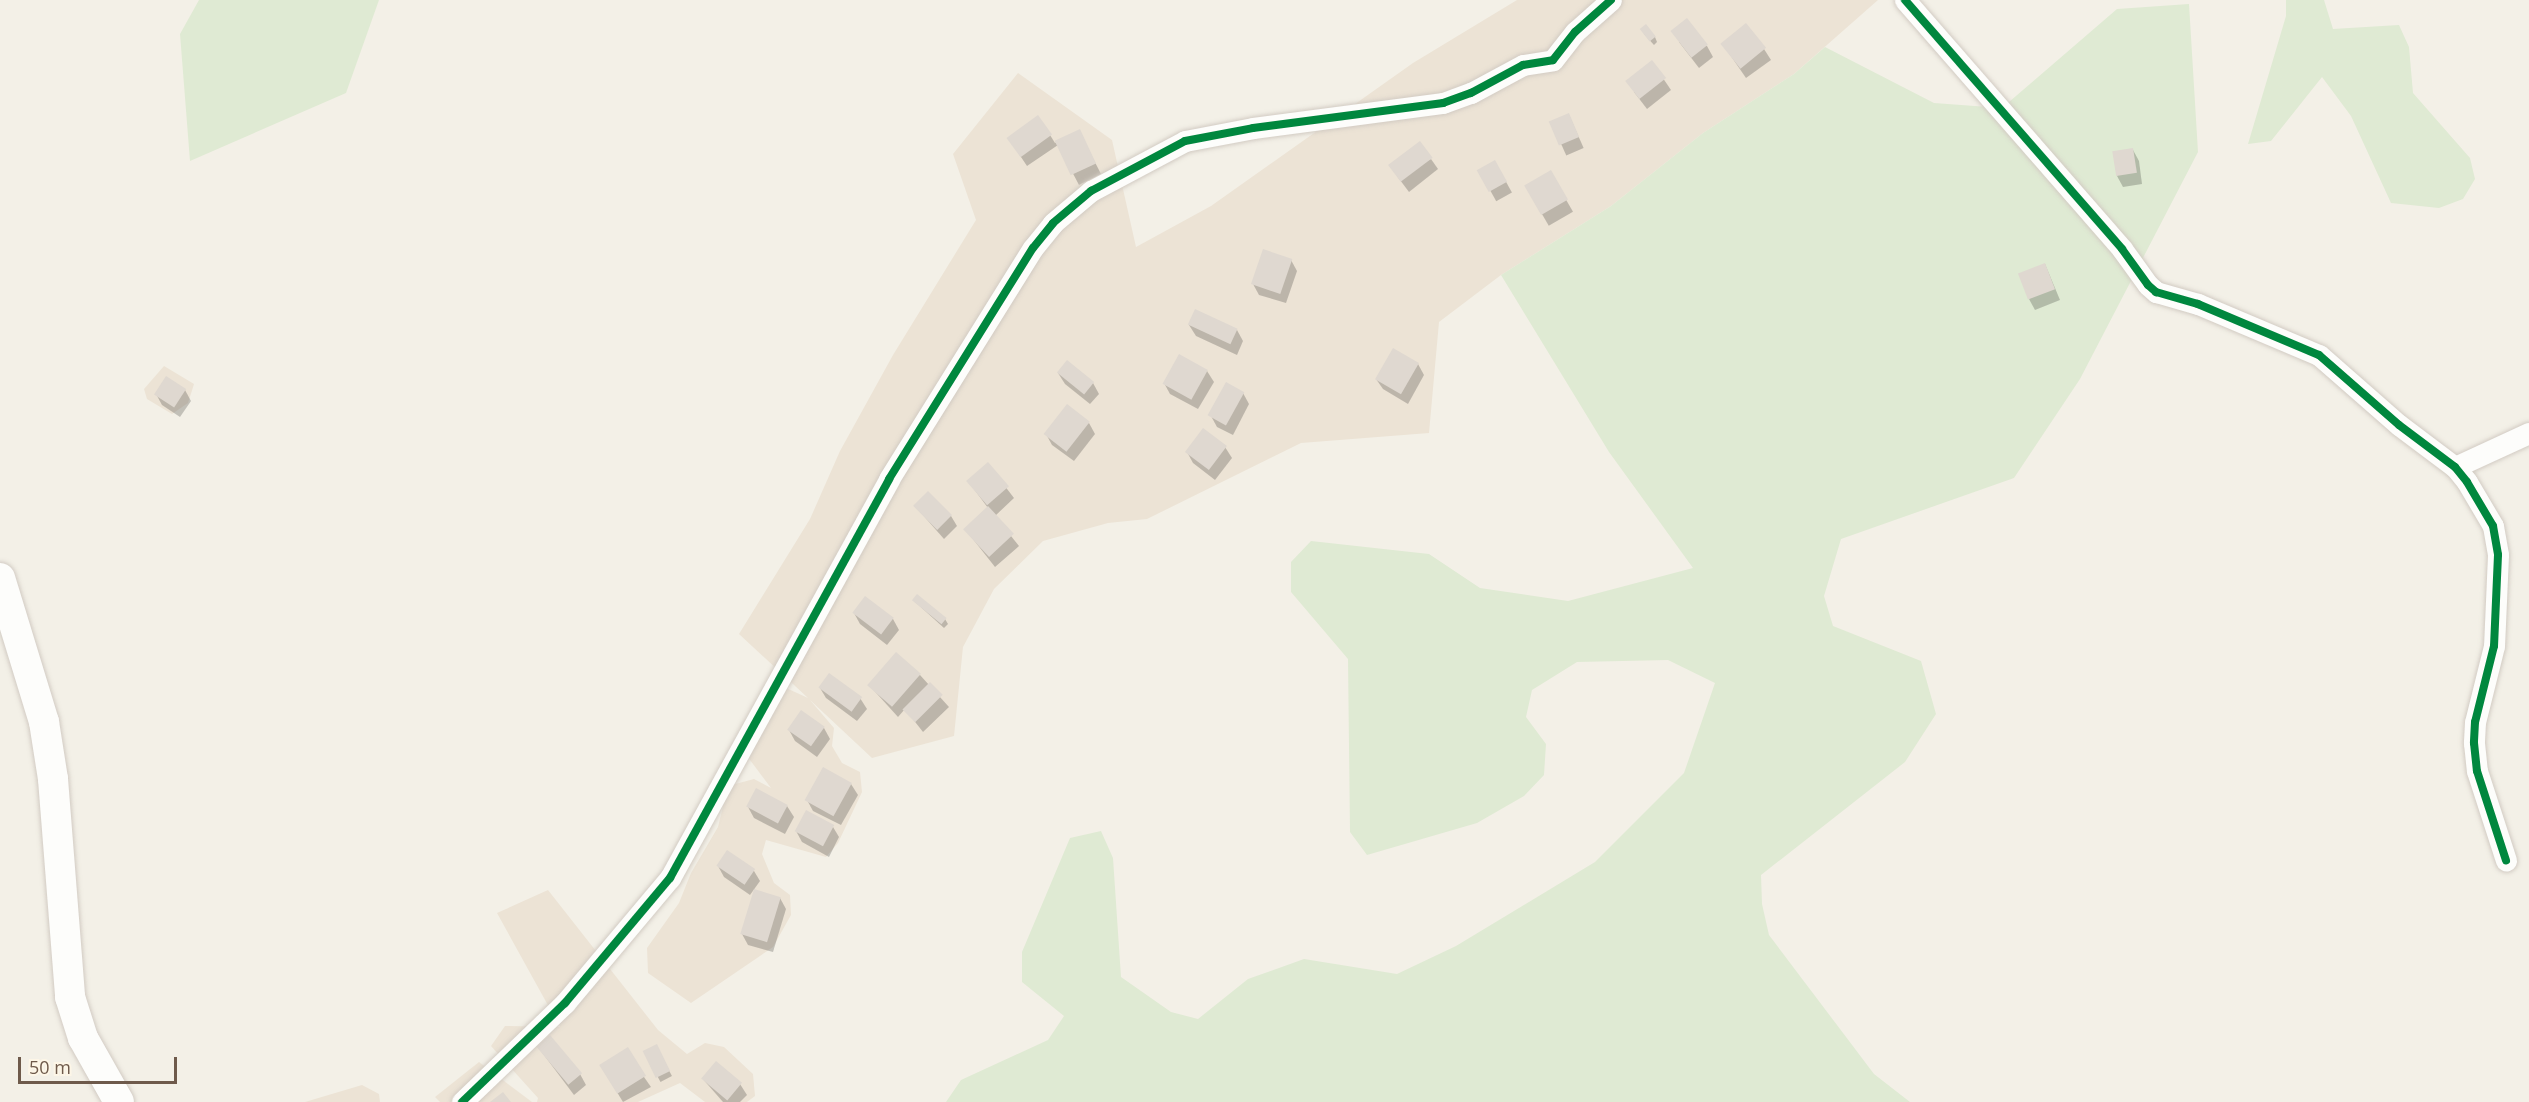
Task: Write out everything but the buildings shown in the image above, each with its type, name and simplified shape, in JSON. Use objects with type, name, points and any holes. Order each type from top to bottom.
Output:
[{"type":"street","points":[[462,1102],[565,1003],[670,878],[889,479],[1034,248],[1053,223],[1091,191],[1185,141],[1252,128],[1443,104],[1471,93],[1523,65],[1553,60],[1575,32],[1611,0]]},
{"type":"street","points":[[1905,0],[2100,222],[2148,285],[2156,292],[2198,304],[2319,355],[2398,425],[2455,467],[2493,526],[2498,555],[2494,646],[2475,722],[2474,743],[2477,771],[2506,860]]},
{"type":"street","points":[[2455,467],[2529,433]]},
{"type":"street","points":[[0,578],[44,722],[52,779],[70,997],[83,1038],[119,1102]]},
{"type":"shaded area","points":[[1517,0],[1878,0],[1794,74],[1703,133],[1611,206],[1501,275],[1439,322],[1429,433],[1301,443],[1147,519],[1108,523],[1043,541],[994,589],[963,647],[954,736],[872,758],[810,700],[834,728],[832,746],[842,763],[860,772],[862,792],[838,843],[826,857],[766,840],[762,854],[774,883],[790,895],[791,915],[773,947],[691,1003],[648,973],[647,948],[679,903],[691,873],[718,827],[728,786],[754,779],[771,788],[747,756],[784,687],[808,698],[739,634],[810,519],[840,451],[893,355],[976,220],[953,154],[1018,73],[1112,140],[1136,247],[1211,206],[1413,63]]},
{"type":"shaded area","points":[[164,366],[194,384],[188,403],[172,414],[147,399],[144,389]]},
{"type":"shaded area","points":[[548,890],[658,1030],[687,1054],[705,1043],[724,1047],[753,1074],[755,1096],[747,1102],[705,1102],[680,1083],[638,1102],[537,1102],[538,1098],[491,1046],[505,1026],[560,1027],[497,913]]},
{"type":"shaded area","points":[[479,1062],[532,1102],[440,1102],[435,1097]]},
{"type":"shaded area","points":[[362,1085],[379,1094],[380,1102],[305,1102]]},
{"type":"green space","points":[[199,0],[379,0],[346,93],[190,161],[180,34]]},
{"type":"green space","points":[[2286,0],[2324,0],[2333,29],[2399,25],[2409,47],[2413,93],[2470,158],[2475,179],[2463,199],[2439,208],[2391,203],[2351,116],[2322,77],[2271,141],[2248,144],[2286,16]]},
{"type":"green space","points":[[2189,4],[2198,152],[2080,379],[2014,478],[1841,539],[1824,596],[1833,626],[1921,661],[1936,714],[1905,762],[1761,875],[1762,904],[1769,935],[1874,1074],[1910,1102],[946,1102],[961,1080],[1048,1040],[1064,1016],[1022,982],[1022,952],[1070,838],[1101,831],[1113,858],[1121,977],[1171,1012],[1198,1019],[1248,979],[1304,959],[1397,974],[1456,946],[1595,862],[1684,773],[1715,683],[1668,660],[1577,662],[1532,690],[1526,717],[1546,744],[1544,775],[1524,796],[1477,823],[1367,855],[1350,832],[1348,659],[1291,592],[1291,562],[1311,541],[1429,554],[1480,588],[1568,601],[1693,568],[1609,452],[1501,275],[1611,206],[1703,133],[1794,74],[1825,47],[1934,103],[2002,108],[2117,9]]},
{"type":"cycle path","points":[[462,1102],[565,1003],[670,878],[889,479],[1033,248],[1053,223],[1091,191],[1185,141],[1253,128],[1443,103],[1471,93],[1523,65],[1553,60],[1575,32],[1611,0]]},
{"type":"cycle path","points":[[1905,0],[2122,249],[2148,285],[2156,292],[2198,304],[2319,355],[2399,425],[2455,467],[2467,482],[2493,526],[2498,555],[2494,646],[2475,722],[2474,743],[2477,771],[2506,860]]}]
